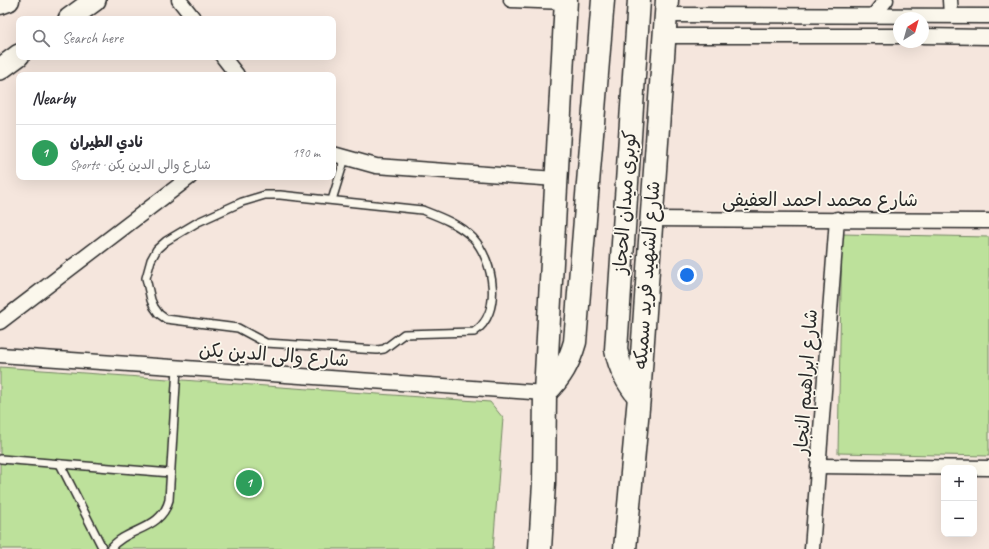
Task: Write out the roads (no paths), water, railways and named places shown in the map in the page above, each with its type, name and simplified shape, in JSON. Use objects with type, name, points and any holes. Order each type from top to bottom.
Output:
[{"type":"main road","points":[[0,3],[8,0]]},
{"type":"main road","points":[[73,16],[95,0]]},
{"type":"main road","name":"كوبرى ميدان الحجاز","points":[[545,393],[560,379],[570,361],[576,342],[603,0]]},
{"type":"main road","name":"كوبرى ميدان الحجاز","points":[[639,0],[616,350],[620,368],[628,383],[639,397]]},
{"type":"main road","points":[[540,549],[544,483],[545,393],[566,1]]},
{"type":"main road","name":"شارع الشهيد فريد سميكه","points":[[625,549],[639,397],[667,7]]},
{"type":"main road","points":[[0,69],[16,58]]},
{"type":"street","points":[[179,0],[192,16]]},
{"type":"street","points":[[511,0],[566,1]]},
{"type":"street","points":[[874,15],[886,0]]},
{"type":"street","points":[[950,0],[951,15]]},
{"type":"street","points":[[667,7],[874,15],[989,16]]},
{"type":"street","points":[[664,36],[893,36]]},
{"type":"street","points":[[929,36],[989,36]]},
{"type":"street","points":[[225,60],[235,72]]},
{"type":"street","points":[[339,156],[376,166],[556,179]]},
{"type":"street","points":[[0,322],[186,180]]},
{"type":"street","name":"شارع محمد احمد العفيفى","points":[[651,219],[989,221]]},
{"type":"street","name":"شارع ابراهيم النجار","points":[[812,549],[837,219]]},
{"type":"street","name":"شارع والى الدين يكن","points":[[0,355],[545,393]]},
{"type":"street","points":[[818,466],[989,468]]},
{"type":"lane","points":[[336,175],[339,156]]},
{"type":"lane","points":[[332,200],[335,180]]},
{"type":"lane","points":[[265,195],[332,200],[422,210],[439,216],[460,227],[480,248],[488,267],[492,288],[491,304],[488,319],[483,327],[474,332],[464,334],[404,334],[391,344],[377,350],[266,343],[238,328],[166,319],[154,308],[150,300],[146,278],[151,260],[157,249],[178,234],[198,222],[242,202],[265,195]]},
{"type":"lane","points":[[110,549],[119,541],[161,518],[166,510],[169,500],[177,368]]},
{"type":"lane","points":[[1,459],[171,473]]},
{"type":"lane","points":[[60,464],[103,549]]},
{"type":"place","name":"نادي الطيران","points":[[249,483]]}]
